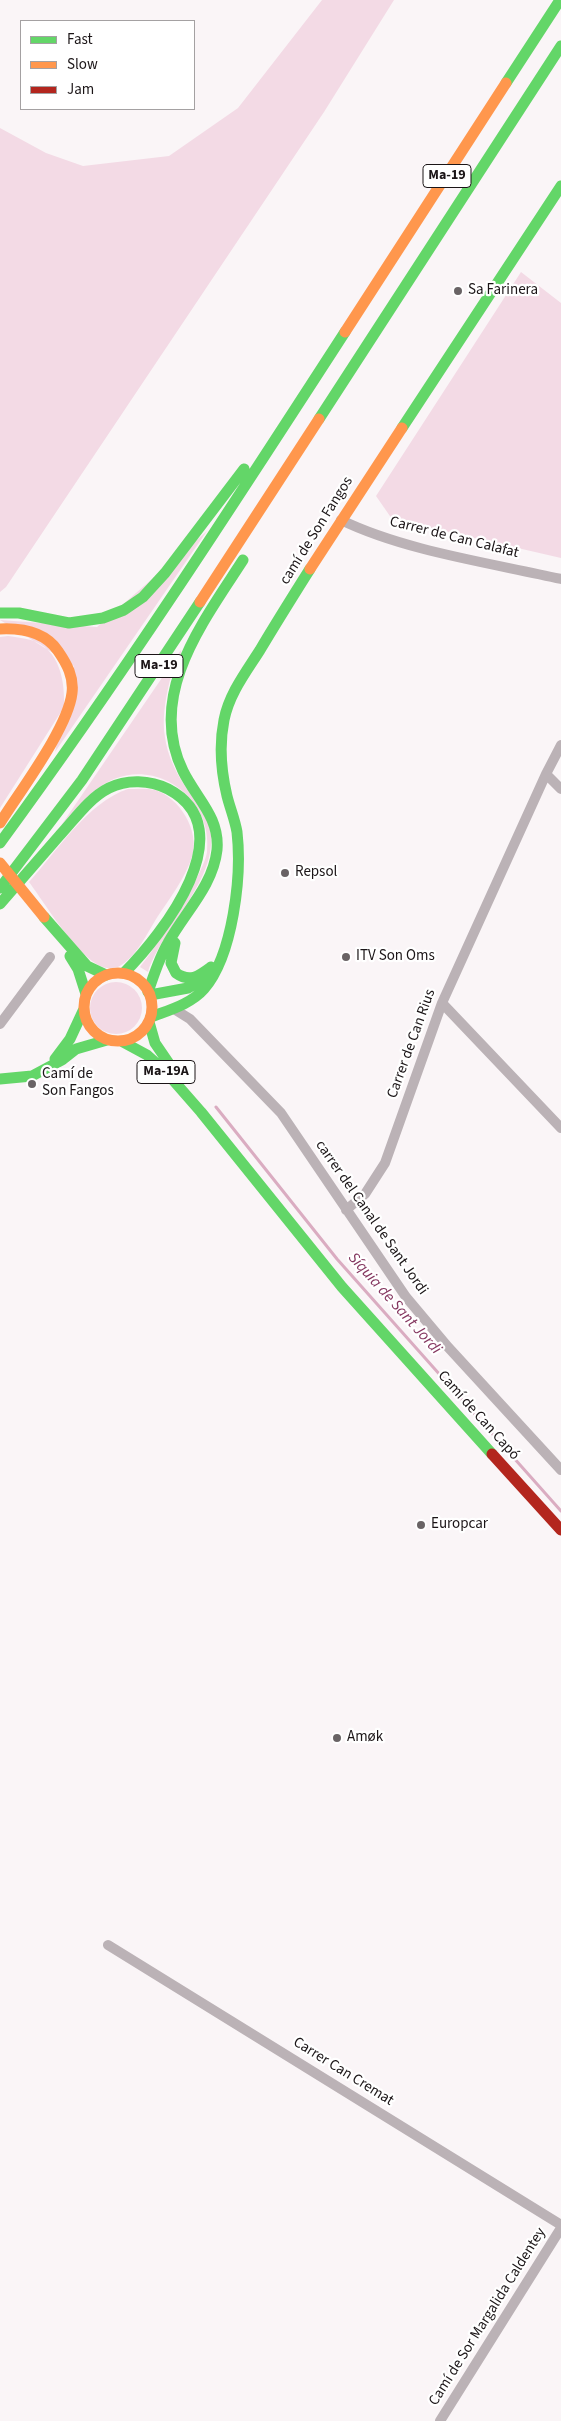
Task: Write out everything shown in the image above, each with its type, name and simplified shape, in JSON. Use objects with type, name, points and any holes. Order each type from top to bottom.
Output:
[{"type":"main road","name":"Ma-19","points":[[0,843],[69,750],[151,630],[560,0]]},
{"type":"main road","name":"Ma-19","points":[[0,888],[112,736],[309,438],[561,46]]},
{"type":"main road","name":"camí de Son Fangos","points":[[229,928],[236,888],[238,848],[236,825],[222,767],[220,743],[225,714],[238,685],[341,520],[561,186]]},
{"type":"main road","points":[[0,613],[19,613],[59,622],[80,622],[109,616],[133,604],[165,573],[267,437],[291,413]]},
{"type":"main road","points":[[258,534],[294,476],[309,438]]},
{"type":"main road","points":[[149,993],[160,956],[212,872],[215,862],[217,837],[212,814],[189,782],[175,755],[170,724],[171,702],[186,652],[248,551]]},
{"type":"main road","points":[[0,629],[26,631],[36,634],[53,645],[65,661],[72,687],[71,706],[64,724],[0,822]]},
{"type":"main road","points":[[0,904],[85,807],[100,794],[116,784],[133,781],[152,782],[168,788],[185,801],[198,823],[201,842],[198,860],[188,884],[147,948],[124,973]]},
{"type":"main road","points":[[0,863],[62,940],[87,966],[106,974],[124,973],[140,981],[149,993],[152,1006],[150,1020]]},
{"type":"main road","points":[[185,914],[182,930],[170,954],[173,971],[178,976],[191,978],[200,976],[211,967]]},
{"type":"main road","points":[[149,993],[194,985],[203,978],[211,967],[229,928]]},
{"type":"main road","points":[[0,1080],[25,1078],[46,1069],[76,1049],[107,1040],[123,1042],[138,1035],[150,1020],[198,995],[215,975],[229,928]]},
{"type":"main road","points":[[46,1069],[70,1039],[84,1011],[86,994],[78,969],[62,940]]},
{"type":"main road","points":[[86,994],[96,980],[106,974]]},
{"type":"main road","points":[[84,1011],[93,1031],[107,1040]]},
{"type":"main road","name":"Camí de Can Capó","points":[[150,1020],[158,1048],[202,1112]]},
{"type":"main road","name":"Camí de Can Capó","points":[[123,1042],[140,1049],[153,1058],[202,1112],[342,1287],[561,1530]]},
{"type":"street","name":"Carrer de Can Calafat","points":[[341,520],[362,530],[395,541],[561,579]]},
{"type":"street","name":"Carrer de Can Rius","points":[[346,1210],[364,1194],[385,1163],[442,1003],[546,774],[561,746]]},
{"type":"street","points":[[546,774],[561,789]]},
{"type":"street","points":[[0,1024],[50,957]]},
{"type":"street","points":[[442,1003],[561,1128]]},
{"type":"street","name":"carrer del Canal de Sant Jordi","points":[[174,1009],[190,1019],[281,1113],[406,1298],[448,1347],[561,1470]]},
{"type":"street","name":"Carrer Can Cremat","points":[[108,1945],[561,2226]]},
{"type":"street","name":"Camí de Sor Margalida Caldentey","points":[[440,2421],[561,2226]]},
{"type":"shaded area","points":[[322,0],[394,0],[324,112],[6,587],[0,592],[0,128],[46,153],[83,166],[169,156],[238,108]]},
{"type":"shaded area","points":[[521,272],[561,303],[561,558],[392,519],[376,496]]},
{"type":"shaded area","points":[[207,531],[55,752],[74,666],[0,620],[97,627]]},
{"type":"shaded area","points":[[8,636],[31,640],[41,644],[49,651],[59,667],[62,677],[64,707],[0,808],[0,637]]},
{"type":"shaded area","points":[[181,650],[166,697],[164,731],[170,758],[183,783],[208,821],[211,840],[208,860],[201,879],[166,936],[148,972],[140,967],[189,893],[198,877],[207,852],[207,833],[202,816],[193,801],[166,780],[149,775],[132,775],[114,779],[98,788],[84,800],[60,827]]},
{"type":"shaded area","points":[[128,789],[155,790],[172,800],[186,817],[193,837],[194,847],[189,865],[181,880],[141,944],[125,963],[118,967],[107,968],[97,964],[75,945],[29,882],[86,816],[113,795]]},
{"type":"shaded area","points":[[116,982],[130,986],[138,994],[142,1008],[138,1022],[130,1030],[116,1034],[102,1030],[94,1022],[90,1008],[94,994],[102,986]]},
{"type":"waterway","name":"Síquia de Sant Jordi","points":[[216,1107],[337,1259],[561,1511]]},
{"type":"traffic: fast","points":[[506,83],[560,0]]},
{"type":"traffic: fast","points":[[319,419],[561,46]]},
{"type":"traffic: fast","points":[[402,428],[561,186]]},
{"type":"traffic: fast","points":[[0,843],[133,654],[345,332]]},
{"type":"traffic: fast","points":[[0,613],[19,613],[69,623],[103,618],[124,610],[143,597],[165,573],[244,469]]},
{"type":"traffic: fast","points":[[148,992],[165,949],[210,875],[217,850],[217,838],[211,818],[188,781],[173,743],[171,715],[175,687],[184,660],[197,634],[243,560]]},
{"type":"traffic: fast","points":[[151,1017],[179,1006],[199,994],[214,974],[222,956],[229,936],[238,870],[237,832],[227,796],[222,768],[221,748],[226,710],[239,684],[310,569]]},
{"type":"traffic: fast","points":[[0,888],[82,780],[200,602]]},
{"type":"traffic: fast","points":[[0,904],[83,809],[102,792],[116,785],[131,782],[146,782],[168,789],[190,807],[199,829],[198,855],[190,881],[175,908],[140,956],[124,973]]},
{"type":"traffic: fast","points":[[44,917],[87,966],[106,975]]},
{"type":"traffic: fast","points":[[175,943],[171,963],[176,973],[190,978],[211,967]]},
{"type":"traffic: fast","points":[[70,956],[78,969],[86,994]]},
{"type":"traffic: fast","points":[[150,995],[188,988],[204,978]]},
{"type":"traffic: fast","points":[[55,1059],[70,1039],[83,1011]]},
{"type":"traffic: fast","points":[[149,1022],[155,1043],[170,1065]]},
{"type":"traffic: fast","points":[[0,1079],[32,1076],[62,1060],[76,1049],[107,1040]]},
{"type":"traffic: fast","points":[[123,1042],[147,1055],[166,1072],[201,1112],[342,1287],[492,1454]]},
{"type":"traffic: slow","points":[[345,332],[506,83]]},
{"type":"traffic: slow","points":[[200,602],[319,419]]},
{"type":"traffic: slow","points":[[310,569],[402,428]]},
{"type":"traffic: slow","points":[[0,629],[32,632],[46,639],[58,651],[64,661],[71,676],[72,687],[69,707],[62,724],[31,777],[0,823]]},
{"type":"traffic: slow","points":[[0,863],[44,917]]},
{"type":"traffic: slow","points":[[111,973],[125,973],[137,978],[147,988],[152,1000],[152,1007],[152,1014],[147,1026],[137,1036],[125,1041],[111,1041],[99,1036],[89,1026],[84,1014],[84,1000],[89,988],[99,978],[111,973]]},
{"type":"traffic: jam","points":[[492,1454],[561,1530]]},
{"type":"place","name":"Sa Farinera","points":[[458,291]]},
{"type":"place","name":"Repsol","points":[[285,873]]},
{"type":"place","name":"ITV Son Oms","points":[[346,957]]},
{"type":"place","name":"Camí de Son Fangos","points":[[32,1084]]},
{"type":"place","name":"Europcar","points":[[421,1525]]},
{"type":"place","name":"Amøk","points":[[337,1738]]}]
